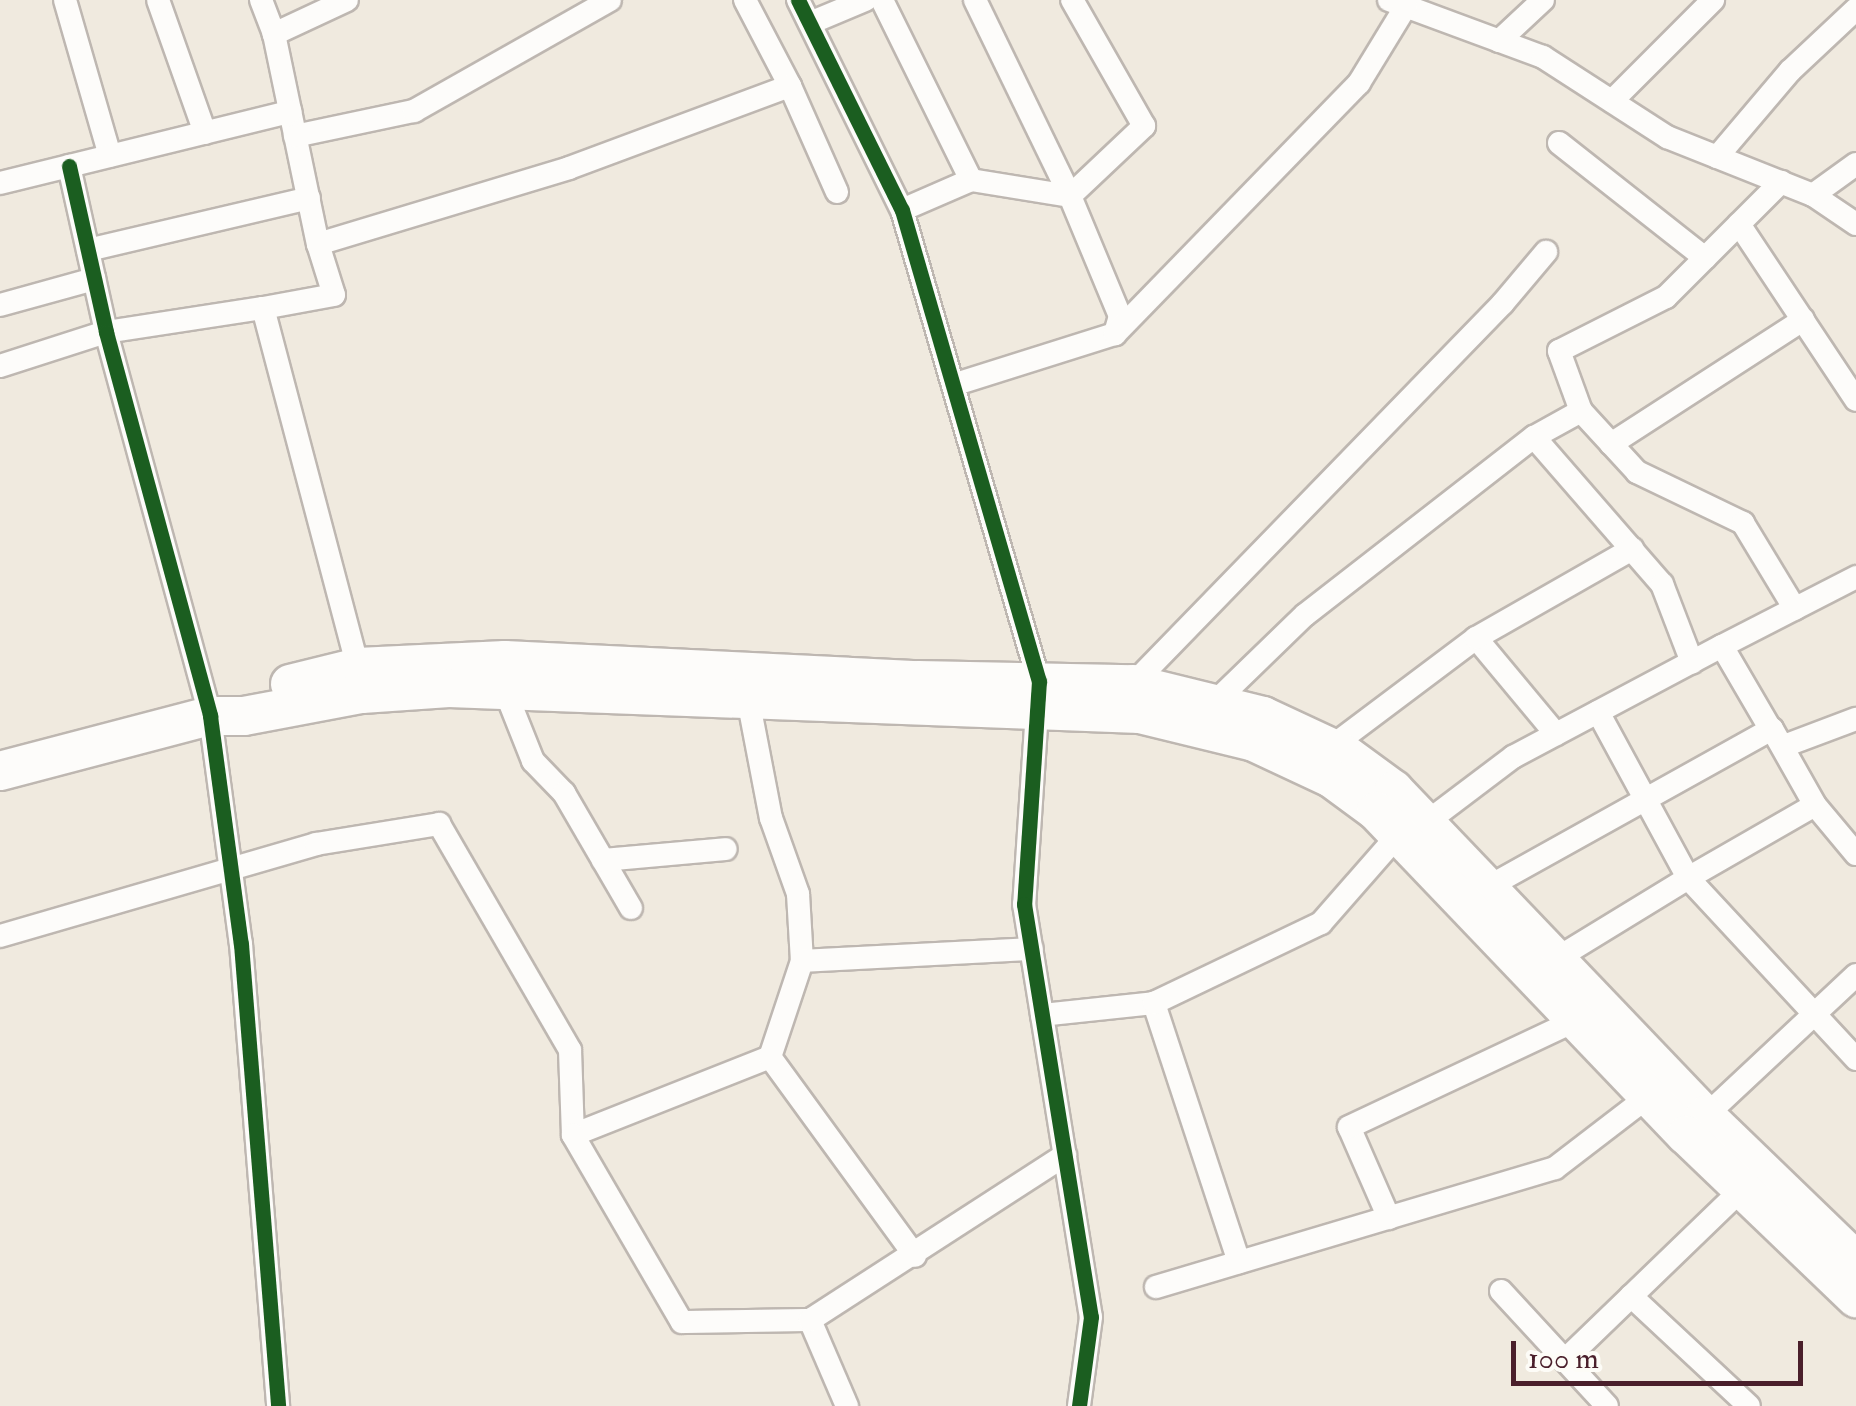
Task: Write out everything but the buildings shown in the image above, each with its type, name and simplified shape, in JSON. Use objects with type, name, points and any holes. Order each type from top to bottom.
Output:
[{"type":"main road","points":[[210,716],[238,698],[358,667],[504,660],[917,694]]},
{"type":"main road","points":[[0,772],[210,716],[244,716],[362,694],[504,688],[748,699],[1039,694],[1133,684],[1262,716],[1331,748],[1394,790],[1410,832],[1576,1020],[1649,1096],[1696,1125],[1856,1261]]},
{"type":"main road","points":[[1039,694],[1254,742],[1331,778],[1488,888],[1556,959],[1696,1125],[1741,1190],[1856,1298]]},
{"type":"street","points":[[64,0],[110,156]]},
{"type":"street","points":[[158,0],[205,133]]},
{"type":"street","points":[[0,366],[106,332],[334,295],[318,244],[274,34],[261,0]]},
{"type":"street","points":[[274,34],[348,0]]},
{"type":"street","points":[[296,136],[414,111],[610,0]]},
{"type":"street","points":[[745,0],[790,86],[836,192]]},
{"type":"street","points":[[798,0],[902,210],[1039,694],[1024,904],[1091,1318],[1079,1406]]},
{"type":"street","points":[[810,24],[865,0]]},
{"type":"street","points":[[882,0],[970,180]]},
{"type":"street","points":[[975,0],[1070,196],[1120,316],[1116,334]]},
{"type":"street","points":[[1070,196],[1144,126],[1072,0]]},
{"type":"street","points":[[1499,41],[1543,0]]},
{"type":"street","points":[[1612,102],[1713,0]]},
{"type":"street","points":[[953,385],[1116,334],[1359,82],[1397,3],[1543,57],[1666,137],[1813,195],[1856,224]]},
{"type":"street","points":[[1718,157],[1790,71],[1856,9]]},
{"type":"street","points":[[318,244],[569,168],[790,86]]},
{"type":"street","points":[[0,182],[290,112]]},
{"type":"street","points":[[1559,144],[1705,258]]},
{"type":"street","points":[[1813,195],[1856,164]]},
{"type":"street","points":[[69,166],[106,332],[210,716],[241,944],[278,1406]]},
{"type":"street","points":[[902,210],[970,180],[1070,196]]},
{"type":"street","points":[[1781,182],[1666,297],[1558,350],[1582,411],[1611,444],[1637,472],[1743,523],[1795,608]]},
{"type":"street","points":[[88,250],[309,198]]},
{"type":"street","points":[[1739,224],[1856,400]]},
{"type":"street","points":[[1133,684],[1503,303],[1546,252]]},
{"type":"street","points":[[0,304],[94,279]]},
{"type":"street","points":[[262,308],[358,667]]},
{"type":"street","points":[[1611,444],[1803,320]]},
{"type":"street","points":[[1214,704],[1305,615],[1534,436],[1582,411]]},
{"type":"street","points":[[1534,436],[1662,584],[1692,662]]},
{"type":"street","points":[[1331,748],[1476,638],[1632,549]]},
{"type":"street","points":[[1042,1015],[1154,1003],[1321,923],[1410,832],[1513,757],[1856,576]]},
{"type":"street","points":[[1476,638],[1556,734]]},
{"type":"street","points":[[1722,646],[1815,804],[1856,854]]},
{"type":"street","points":[[504,688],[533,761],[564,793],[631,908]]},
{"type":"street","points":[[572,1136],[770,1057],[802,962],[798,894],[771,818],[748,699]]},
{"type":"street","points":[[1598,712],[1688,878],[1856,1059]]},
{"type":"street","points":[[1488,888],[1648,798],[1777,738],[1856,719]]},
{"type":"street","points":[[1556,959],[1815,804]]},
{"type":"street","points":[[0,936],[316,844],[439,824],[570,1050],[572,1136],[682,1322],[810,1320],[1066,1155]]},
{"type":"street","points":[[603,860],[726,850]]},
{"type":"street","points":[[802,962],[1032,949]]},
{"type":"street","points":[[1696,1125],[1856,976]]},
{"type":"street","points":[[1154,1003],[1240,1262]]},
{"type":"street","points":[[1389,1218],[1350,1127],[1576,1020]]},
{"type":"street","points":[[770,1057],[914,1256]]},
{"type":"street","points":[[1156,1288],[1555,1168],[1649,1096]]},
{"type":"street","points":[[1565,1360],[1741,1190]]},
{"type":"street","points":[[1501,1291],[1607,1406]]},
{"type":"street","points":[[1630,1296],[1749,1406]]},
{"type":"street","points":[[810,1320],[848,1406]]},
{"type":"cycle path","points":[[798,0],[902,210],[1039,681],[1024,904],[1091,1317],[1079,1406]]},
{"type":"cycle path","points":[[69,166],[106,332],[210,716],[241,944],[278,1406]]}]
